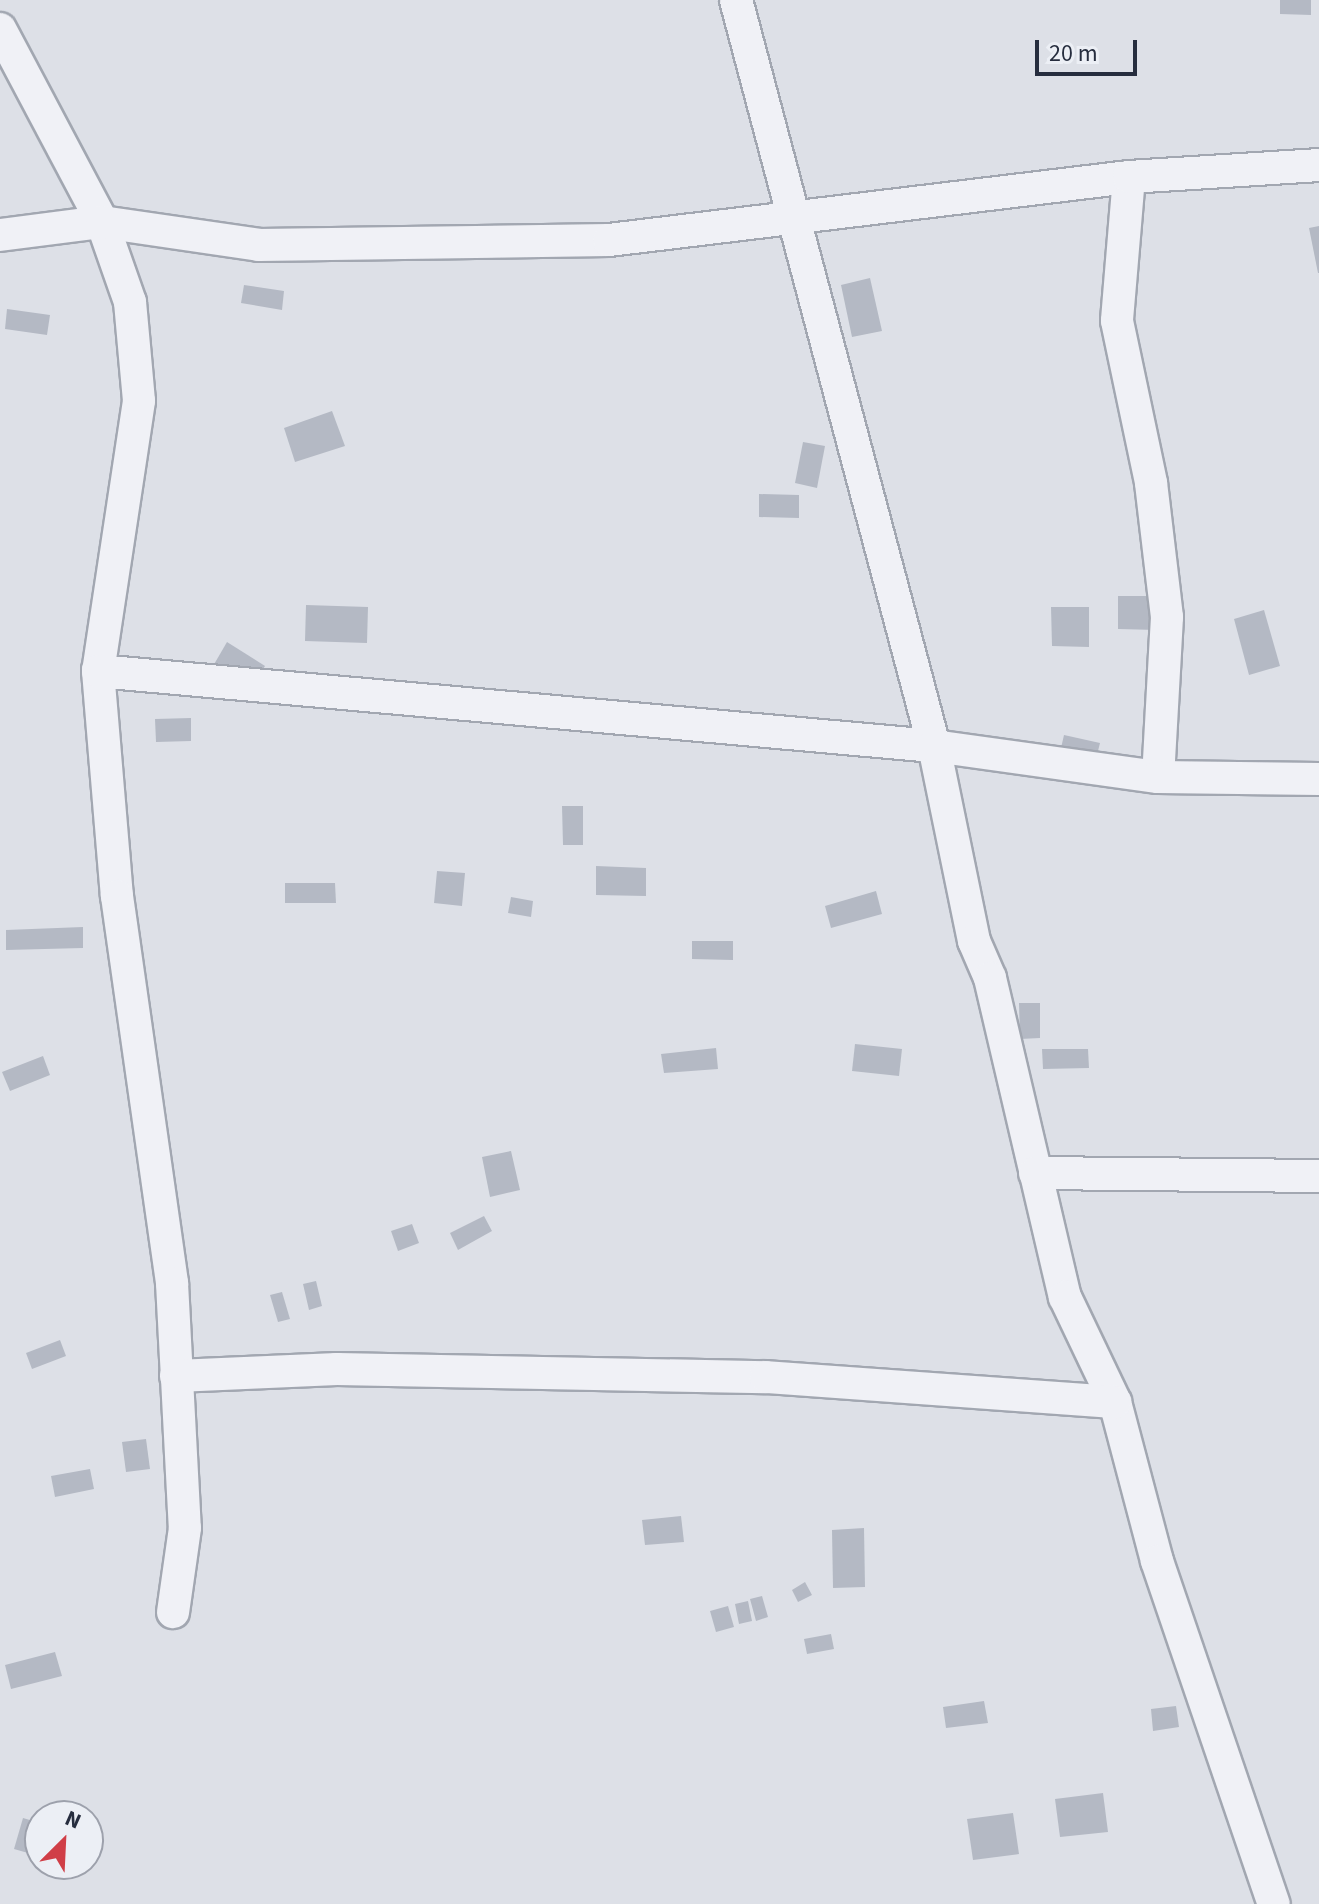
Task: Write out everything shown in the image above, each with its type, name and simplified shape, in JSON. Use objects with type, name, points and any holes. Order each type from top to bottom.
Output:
[{"type":"street","points":[[736,0],[934,746],[1035,1173],[1076,1332],[1097,1359],[1115,1402],[1157,1561],[1274,1904]]},
{"type":"street","points":[[0,29],[102,222],[130,302],[139,401],[98,671],[117,896],[172,1283],[185,1528],[173,1612]]},
{"type":"street","points":[[0,235],[102,222],[259,245],[609,240],[796,223],[1129,177],[1319,165]]},
{"type":"street","points":[[1129,177],[1117,321],[1151,483],[1167,617],[1158,777]]},
{"type":"street","points":[[98,671],[934,746],[1158,777],[1319,779]]},
{"type":"street","points":[[1035,1173],[1319,1176]]},
{"type":"street","points":[[176,1376],[337,1369],[766,1377],[1115,1402]]},
{"type":"building","points":[[1280,0],[1311,0],[1311,15],[1280,14]]},
{"type":"building","points":[[1319,226],[1319,273],[1318,273],[1309,228]]},
{"type":"building","points":[[870,278],[882,331],[852,337],[841,285]]},
{"type":"building","points":[[244,285],[284,291],[282,310],[241,303]]},
{"type":"building","points":[[7,309],[50,315],[47,335],[5,329]]},
{"type":"building","points":[[332,411],[345,446],[295,462],[284,428]]},
{"type":"building","points":[[803,442],[825,446],[817,488],[795,483]]},
{"type":"building","points":[[759,494],[799,495],[799,518],[759,517]]},
{"type":"building","points":[[1118,596],[1157,596],[1157,630],[1118,629]]},
{"type":"building","points":[[306,605],[368,607],[367,643],[305,641]]},
{"type":"building","points":[[1051,607],[1089,607],[1089,647],[1052,646]]},
{"type":"building","points":[[1264,610],[1280,666],[1249,675],[1234,619]]},
{"type":"building","points":[[227,642],[265,666],[246,696],[209,673]]},
{"type":"building","points":[[191,718],[191,741],[156,742],[155,719]]},
{"type":"building","points":[[1064,735],[1100,743],[1091,779],[1056,770]]},
{"type":"building","points":[[562,806],[583,806],[583,845],[563,845]]},
{"type":"building","points":[[596,866],[646,868],[646,896],[596,895]]},
{"type":"building","points":[[437,871],[465,873],[462,906],[434,903]]},
{"type":"building","points":[[285,883],[335,883],[336,903],[285,903]]},
{"type":"building","points":[[876,891],[882,914],[831,928],[825,906]]},
{"type":"building","points":[[511,897],[533,901],[531,917],[508,913]]},
{"type":"building","points":[[83,927],[83,948],[6,950],[6,930]]},
{"type":"building","points":[[692,941],[733,941],[733,960],[692,959]]},
{"type":"building","points":[[1019,1003],[1040,1003],[1040,1038],[1020,1039]]},
{"type":"building","points":[[855,1044],[902,1049],[899,1076],[852,1071]]},
{"type":"building","points":[[716,1048],[718,1069],[664,1073],[661,1054]]},
{"type":"building","points":[[1042,1049],[1088,1049],[1089,1068],[1043,1069]]},
{"type":"building","points":[[43,1056],[50,1075],[10,1091],[2,1072]]},
{"type":"building","points":[[511,1151],[520,1190],[490,1197],[482,1157]]},
{"type":"building","points":[[484,1216],[492,1231],[458,1250],[450,1233]]},
{"type":"building","points":[[412,1224],[419,1243],[398,1251],[391,1231]]},
{"type":"building","points":[[316,1281],[322,1306],[309,1310],[303,1284]]},
{"type":"building","points":[[282,1292],[290,1319],[278,1322],[270,1295]]},
{"type":"building","points":[[60,1340],[66,1356],[32,1369],[26,1353]]},
{"type":"building","points":[[146,1439],[150,1469],[126,1472],[122,1442]]},
{"type":"building","points":[[90,1469],[94,1489],[55,1497],[51,1476]]},
{"type":"building","points":[[681,1516],[684,1542],[645,1545],[642,1520]]},
{"type":"building","points":[[864,1528],[865,1587],[833,1588],[832,1530]]},
{"type":"building","points":[[805,1582],[812,1595],[798,1602],[792,1590]]},
{"type":"building","points":[[762,1596],[768,1617],[756,1621],[750,1599]]},
{"type":"building","points":[[748,1601],[752,1621],[739,1624],[735,1604]]},
{"type":"building","points":[[728,1606],[734,1627],[716,1632],[710,1611]]},
{"type":"building","points":[[831,1634],[834,1649],[807,1654],[804,1639]]},
{"type":"building","points":[[55,1652],[62,1676],[11,1689],[5,1665]]},
{"type":"building","points":[[984,1701],[988,1723],[946,1728],[943,1707]]},
{"type":"building","points":[[1176,1706],[1179,1727],[1153,1731],[1151,1709]]},
{"type":"building","points":[[1103,1793],[1108,1832],[1060,1837],[1055,1799]]},
{"type":"building","points":[[1013,1813],[1019,1854],[973,1860],[967,1819]]},
{"type":"building","points":[[23,1818],[24,1818],[24,1852],[14,1849]]}]
